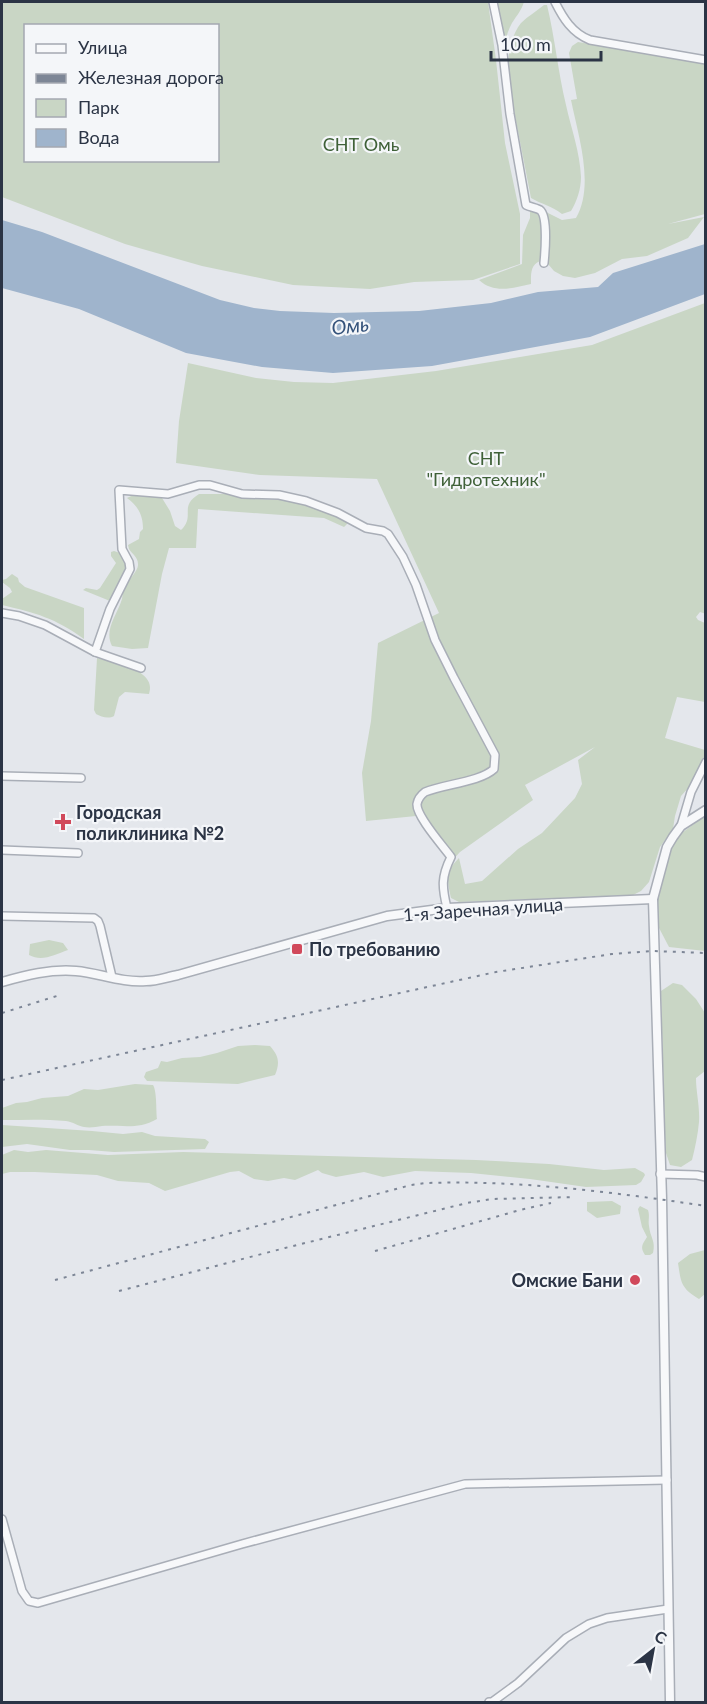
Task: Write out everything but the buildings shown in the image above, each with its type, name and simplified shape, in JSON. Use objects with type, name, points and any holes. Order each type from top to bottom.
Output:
[{"type":"street","points":[[493,2],[502,45],[510,114],[526,205],[540,210],[543,214],[546,243],[544,263]]},
{"type":"street","points":[[555,2],[573,30],[590,40],[705,60]]},
{"type":"street","points":[[95,652],[110,609],[130,569],[122,549],[119,490],[168,494],[199,485],[210,485],[242,494],[279,495],[306,501],[338,513],[366,528],[388,534],[416,585],[435,640],[495,755],[494,769],[490,773],[425,792],[418,801],[417,806],[421,816],[451,857],[443,875],[447,908]]},
{"type":"street","points":[[2,613],[45,625],[95,652],[141,668]]},
{"type":"street","points":[[670,1702],[667,1480],[652,899],[667,847],[681,826],[691,792],[705,762]]},
{"type":"street","points":[[2,776],[81,778]]},
{"type":"street","points":[[681,826],[705,810]]},
{"type":"street","points":[[2,850],[78,853]]},
{"type":"street","name":"1-я Заречная улица","points":[[2,982],[55,970],[145,982],[387,916],[447,908],[652,899]]},
{"type":"street","points":[[2,916],[94,918],[100,926],[112,977]]},
{"type":"street","points":[[660,1174],[705,1177]]},
{"type":"street","points":[[2,1519],[22,1592],[29,1601],[38,1603],[242,1544],[465,1484],[667,1480]]},
{"type":"street","points":[[489,1702],[518,1683],[566,1638],[589,1624],[607,1618],[668,1609]]},
{"type":"green space","name":"СНТ Омь","points":[[2,2],[488,2],[505,143],[520,214],[520,264],[473,280],[414,282],[370,289],[293,285],[202,266],[125,244],[2,197]]},
{"type":"green space","points":[[496,2],[524,2],[509,30],[504,51]]},
{"type":"green space","points":[[547,5],[550,17],[563,93],[580,168],[581,181],[577,199],[571,211],[562,214],[531,198],[508,80],[510,50],[517,29],[524,20]]},
{"type":"green space","points":[[578,42],[705,63],[705,214],[668,224],[704,217],[688,238],[647,256],[622,259],[595,273],[575,278],[563,276],[548,264],[540,261],[533,268],[531,284],[504,289],[491,287],[479,280],[522,264],[523,235],[530,218],[530,210],[546,212],[562,220],[576,218],[582,205],[585,175],[571,100],[577,99],[569,53],[572,46]]},
{"type":"green space","name":"СНТ \"Гидротехник\"","points":[[705,303],[706,614],[700,612],[696,617],[705,623],[705,702],[677,697],[665,738],[705,750],[705,755],[690,786],[681,796],[673,829],[660,847],[649,882],[641,891],[633,895],[459,902],[451,898],[449,886],[448,876],[454,863],[459,858],[465,884],[482,881],[518,849],[542,833],[575,798],[582,784],[578,760],[595,747],[525,785],[533,800],[460,852],[450,863],[416,816],[366,821],[362,773],[371,721],[378,643],[439,613],[377,479],[260,475],[176,463],[179,421],[188,363],[256,378],[333,383],[436,371],[592,345]]},
{"type":"green space","points":[[199,494],[227,494],[250,499],[288,500],[316,507],[347,521],[347,524],[344,527],[324,518],[198,509],[196,548],[169,548],[148,648],[132,649],[112,646],[110,629],[122,600],[124,588],[138,567],[137,559],[128,545],[139,539],[143,529],[139,511],[127,498],[144,495],[162,498],[175,526],[181,530],[187,520],[189,503]]},
{"type":"green space","points":[[111,552],[122,555],[126,566],[110,601],[83,590],[100,588],[116,563],[111,556]]},
{"type":"green space","points":[[12,574],[25,587],[84,608],[84,639],[45,617],[2,605],[2,599],[12,592],[2,580]]},
{"type":"green space","points":[[97,658],[132,668],[141,673],[150,686],[149,694],[125,692],[119,697],[114,716],[105,717],[96,714],[94,710]]},
{"type":"green space","points":[[705,816],[705,951],[669,947],[658,926],[657,889],[667,856],[679,835]]},
{"type":"green space","points":[[49,940],[63,943],[68,950],[43,958],[29,955],[30,944]]},
{"type":"green space","points":[[673,983],[682,985],[696,999],[705,1013],[705,1071],[696,1078],[698,1131],[692,1160],[681,1167],[670,1165],[665,1139],[661,991]]},
{"type":"green space","points":[[238,1046],[270,1046],[277,1056],[278,1067],[275,1075],[238,1084],[147,1081],[144,1077],[146,1072],[158,1068],[161,1061],[200,1057]]},
{"type":"green space","points":[[135,1084],[153,1085],[155,1092],[157,1119],[143,1125],[88,1127],[66,1121],[2,1120],[2,1108],[16,1103],[68,1096],[84,1089],[98,1090]]},
{"type":"green space","points":[[2,1125],[123,1134],[142,1132],[155,1136],[205,1139],[209,1142],[205,1149],[114,1152],[70,1150],[27,1144],[2,1147]]},
{"type":"green space","points":[[14,1150],[108,1155],[183,1152],[476,1160],[604,1170],[635,1168],[645,1175],[636,1185],[586,1187],[471,1173],[415,1171],[383,1177],[364,1172],[336,1177],[318,1170],[295,1180],[284,1178],[268,1181],[254,1179],[239,1171],[165,1191],[149,1183],[118,1181],[97,1175],[35,1172],[2,1174],[2,1155]]},
{"type":"green space","points":[[612,1201],[621,1206],[620,1214],[597,1218],[587,1211],[587,1202]]},
{"type":"green space","points":[[640,1206],[649,1212],[654,1245],[653,1253],[650,1255],[645,1255],[642,1250],[647,1237],[642,1227],[638,1209]]},
{"type":"green space","points":[[705,1250],[705,1294],[699,1299],[683,1284],[678,1263],[690,1254]]},
{"type":"water","name":"Омь","points":[[2,220],[42,232],[220,300],[280,311],[334,313],[419,311],[491,303],[538,292],[598,287],[613,273],[705,244],[705,294],[590,337],[432,366],[333,373],[262,367],[186,353],[79,309],[2,288]]},
{"type":"railway","points":[[2,1080],[496,972],[612,954],[653,951],[706,953]]},
{"type":"railway","points":[[2,1013],[60,995]]},
{"type":"railway","points":[[55,1280],[411,1185],[426,1183],[531,1185],[706,1206]]},
{"type":"railway","points":[[119,1291],[467,1203],[492,1199],[575,1197]]},
{"type":"railway","points":[[375,1251],[551,1203]]},
{"type":"place","name":"Городская поликлиника №2","points":[[63,822]]},
{"type":"place","name":"По требованию","points":[[297,949]]},
{"type":"place","name":"Омские Бани","points":[[635,1280]]}]
